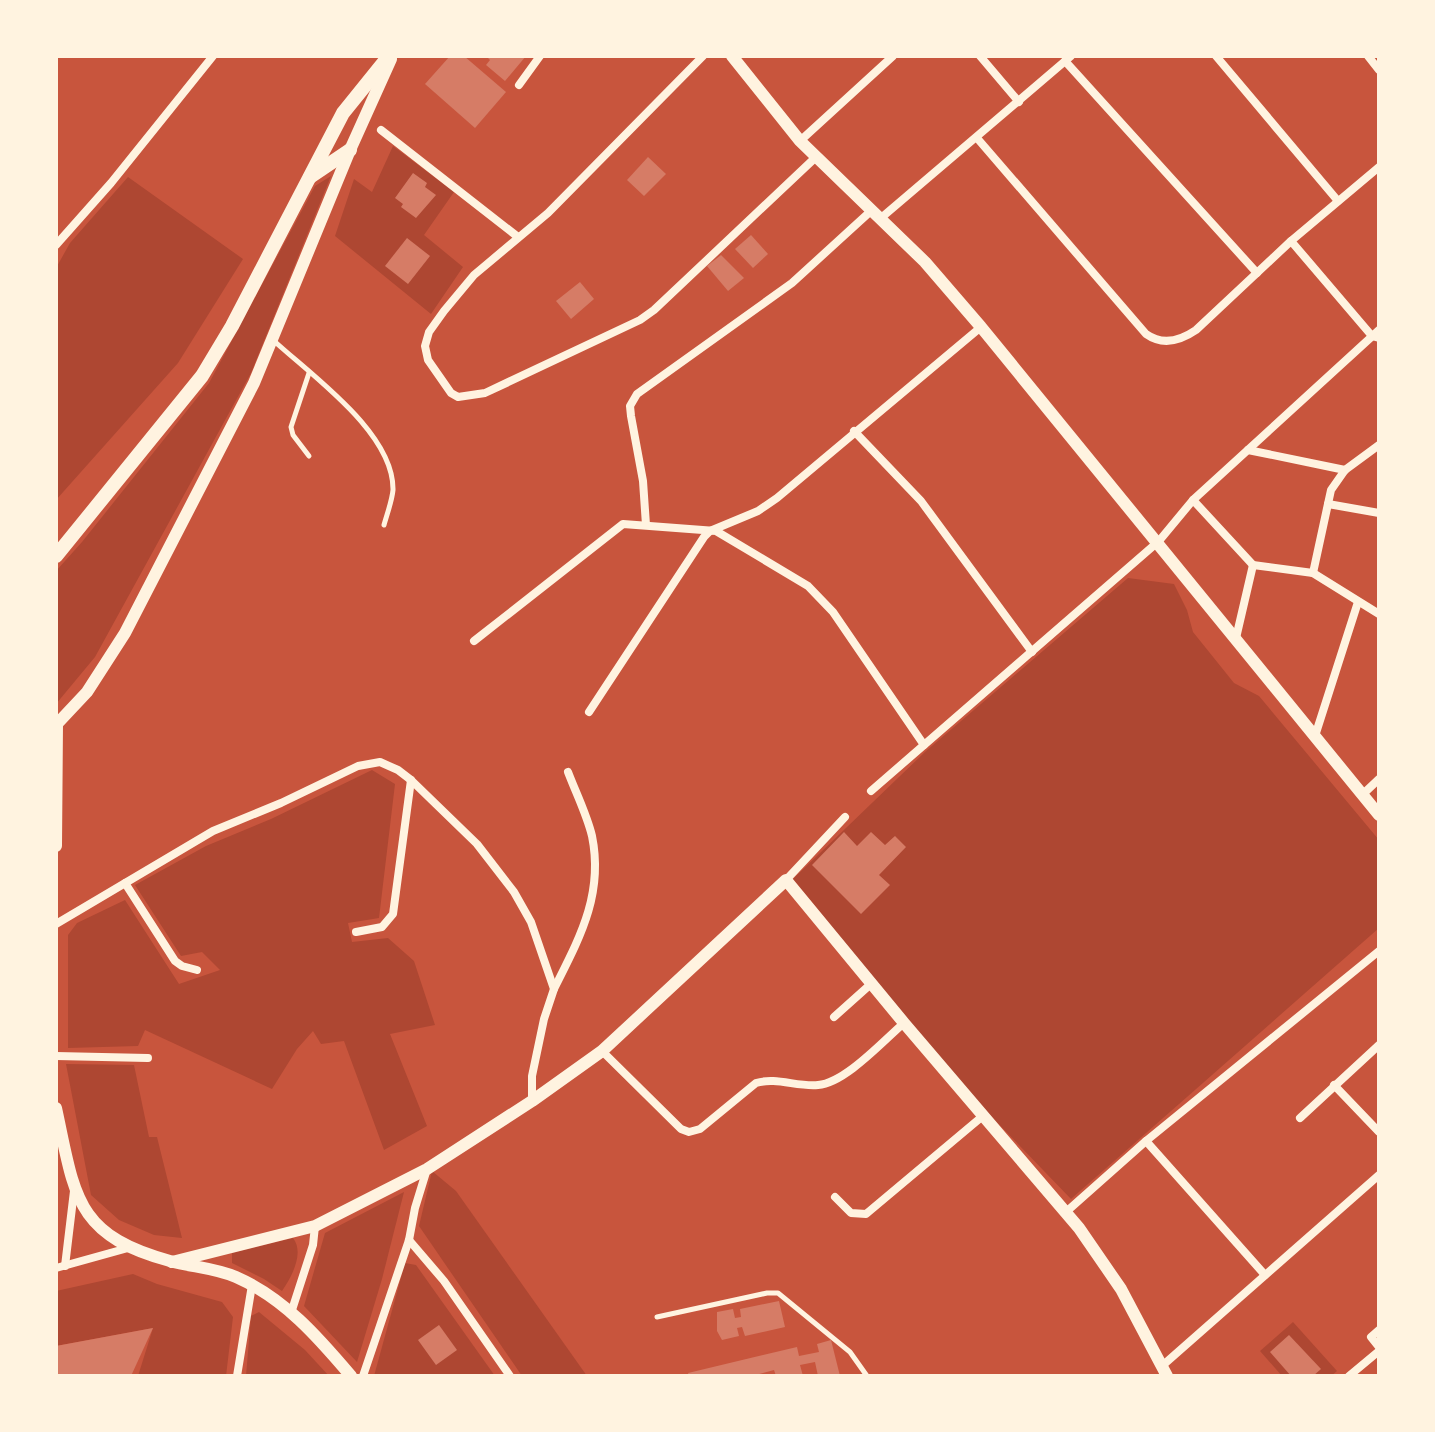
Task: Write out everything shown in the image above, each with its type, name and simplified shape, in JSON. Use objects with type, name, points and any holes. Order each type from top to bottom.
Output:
[{"type":"main road","points":[[56,556],[202,376],[232,326],[343,113],[391,56]]},
{"type":"main road","points":[[307,180],[350,150]]},
{"type":"street","points":[[56,245],[111,183],[213,56]]},
{"type":"street","points":[[56,846],[57,724],[87,692],[125,633],[254,383],[391,56]]},
{"type":"street","points":[[519,85],[540,56]]},
{"type":"street","points":[[703,56],[548,213],[474,275],[429,332],[425,346],[428,360],[451,393],[458,397],[485,393],[647,315],[816,157]]},
{"type":"street","points":[[732,56],[800,141],[877,214],[981,327],[1159,541],[1379,815]]},
{"type":"street","points":[[800,141],[893,56]]},
{"type":"street","points":[[980,56],[1019,102]]},
{"type":"street","points":[[1216,56],[1338,201]]},
{"type":"street","points":[[1368,56],[1379,70]]},
{"type":"street","points":[[646,525],[643,481],[631,416],[632,401],[637,394],[792,283],[977,138],[1068,59],[1257,273]]},
{"type":"street","points":[[381,130],[518,237]]},
{"type":"street","points":[[977,138],[1151,338],[1164,341],[1190,334],[1291,241],[1379,167]]},
{"type":"street","points":[[871,791],[1159,541],[1193,500],[1377,335],[1291,241]]},
{"type":"street","points":[[589,712],[699,543],[710,531],[758,511],[777,498],[981,327]]},
{"type":"street","points":[[854,431],[921,501],[1032,652]]},
{"type":"street","points":[[1313,573],[1331,490],[1345,470],[1379,445]]},
{"type":"street","points":[[1248,450],[1345,470]]},
{"type":"street","points":[[1193,500],[1253,565],[1313,573],[1379,614]]},
{"type":"street","points":[[1328,504],[1379,513]]},
{"type":"street","points":[[474,641],[619,526],[628,523],[716,531],[791,575],[818,595],[833,612],[924,745]]},
{"type":"street","points":[[1236,638],[1253,565]]},
{"type":"street","points":[[1315,736],[1358,602]]},
{"type":"street","points":[[56,924],[213,831],[358,766],[380,762],[411,780],[477,844],[514,892],[531,922],[554,989]]},
{"type":"street","points":[[532,1101],[532,1076],[544,1019],[554,989],[585,927],[594,881],[592,836],[568,772]]},
{"type":"street","points":[[1362,795],[1379,779]]},
{"type":"street","points":[[356,932],[382,927],[393,914],[411,780]]},
{"type":"street","points":[[172,1262],[315,1226],[427,1169],[532,1101],[602,1051],[786,880],[845,817]]},
{"type":"street","points":[[786,880],[1066,1212],[1121,1289],[1164,1371],[1265,1275],[1379,1175]]},
{"type":"street","points":[[125,883],[175,961],[197,970]]},
{"type":"street","points":[[1066,1212],[1146,1141],[1379,951]]},
{"type":"street","points":[[834,1017],[872,983]]},
{"type":"street","points":[[602,1051],[681,1129],[689,1132],[700,1129],[756,1083],[765,1080],[816,1086],[838,1079],[904,1023]]},
{"type":"street","points":[[1300,1118],[1379,1045]]},
{"type":"street","points":[[56,1056],[148,1058]]},
{"type":"street","points":[[1334,1085],[1379,1132]]},
{"type":"street","points":[[56,1108],[74,1191],[99,1228],[128,1248],[172,1262],[219,1271],[252,1285],[291,1313],[351,1376]]},
{"type":"street","points":[[835,1197],[851,1213],[866,1214],[984,1115]]},
{"type":"street","points":[[1146,1141],[1265,1275]]},
{"type":"street","points":[[363,1376],[390,1304],[427,1169]]},
{"type":"street","points":[[74,1191],[60,1267],[128,1248]]},
{"type":"street","points":[[291,1313],[313,1245],[315,1226]]},
{"type":"street","points":[[409,1240],[444,1281],[510,1376]]},
{"type":"street","points":[[237,1376],[252,1285]]},
{"type":"street","points":[[1349,1376],[1379,1349],[1371,1337],[1379,1330]]},
{"type":"lane","points":[[272,339],[362,421],[386,454],[393,492],[384,525]]},
{"type":"lane","points":[[309,373],[291,427],[293,435],[309,456]]},
{"type":"lane","points":[[657,1317],[778,1293],[850,1352],[867,1376]]},
{"type":"shaded area","points":[[393,146],[454,192],[424,235],[463,267],[431,314],[335,236],[354,179],[372,192]]},
{"type":"shaded area","points":[[331,176],[251,373],[95,657],[56,704],[56,571],[209,383],[315,186]]},
{"type":"shaded area","points":[[128,177],[243,259],[178,363],[56,500],[56,268],[70,243]]},
{"type":"shaded area","points":[[1128,578],[1174,584],[1187,610],[1193,632],[1234,683],[1259,696],[1379,840],[1379,928],[1071,1199],[988,1113],[793,879],[926,751]]},
{"type":"shaded area","points":[[372,770],[395,784],[379,918],[348,923],[352,942],[388,938],[414,961],[435,1025],[390,1034],[427,1126],[384,1150],[344,1041],[321,1044],[313,1031],[297,1049],[272,1089],[145,1030],[138,1046],[68,1048],[68,935],[77,923],[125,900],[179,984],[220,970],[202,952],[181,956],[135,885],[206,846],[271,819]]},
{"type":"shaded area","points":[[66,1064],[134,1065],[149,1137],[157,1137],[182,1238],[154,1235],[119,1220],[91,1195]]},
{"type":"shaded area","points":[[432,1171],[456,1191],[587,1376],[522,1376],[419,1226]]},
{"type":"shaded area","points":[[404,1192],[357,1362],[304,1306],[325,1233]]},
{"type":"shaded area","points":[[293,1238],[297,1258],[282,1291],[232,1263],[232,1253]]},
{"type":"shaded area","points":[[405,1263],[416,1265],[495,1376],[374,1376]]},
{"type":"shaded area","points":[[133,1274],[222,1302],[233,1317],[226,1376],[138,1376],[153,1328],[56,1346],[56,1291]]},
{"type":"shaded area","points":[[259,1312],[305,1350],[329,1376],[246,1376],[251,1316]]},
{"type":"shaded area","points":[[1293,1322],[1337,1371],[1331,1376],[1282,1376],[1260,1351]]},
{"type":"building","points":[[450,56],[464,56],[506,92],[475,128],[425,84]]},
{"type":"building","points":[[486,56],[526,56],[505,81],[486,65],[490,60]]},
{"type":"building","points":[[648,157],[666,174],[644,196],[627,180]]},
{"type":"building","points":[[413,173],[427,183],[425,187],[436,195],[416,218],[395,198]]},
{"type":"building","points":[[751,235],[768,254],[753,268],[735,249]]},
{"type":"building","points":[[407,238],[430,256],[408,284],[385,266]]},
{"type":"building","points":[[721,255],[744,278],[728,291],[707,266]]},
{"type":"building","points":[[580,282],[594,299],[571,319],[556,301]]},
{"type":"building","points":[[844,832],[857,846],[871,832],[885,845],[895,836],[906,847],[879,875],[890,885],[861,914],[812,865]]},
{"type":"building","points":[[779,1301],[785,1327],[745,1336],[742,1327],[737,1328],[739,1336],[722,1340],[717,1331],[717,1312],[733,1309],[735,1318],[741,1317],[740,1309]]},
{"type":"building","points":[[439,1325],[457,1350],[436,1365],[418,1340]]},
{"type":"building","points":[[153,1328],[131,1376],[56,1376],[56,1346]]},
{"type":"building","points":[[1289,1335],[1321,1369],[1313,1376],[1291,1376],[1270,1352]]},
{"type":"building","points":[[831,1340],[840,1376],[818,1376],[815,1362],[800,1365],[803,1376],[776,1376],[774,1370],[752,1376],[689,1376],[688,1373],[797,1347],[799,1356],[819,1352],[817,1344]]}]
